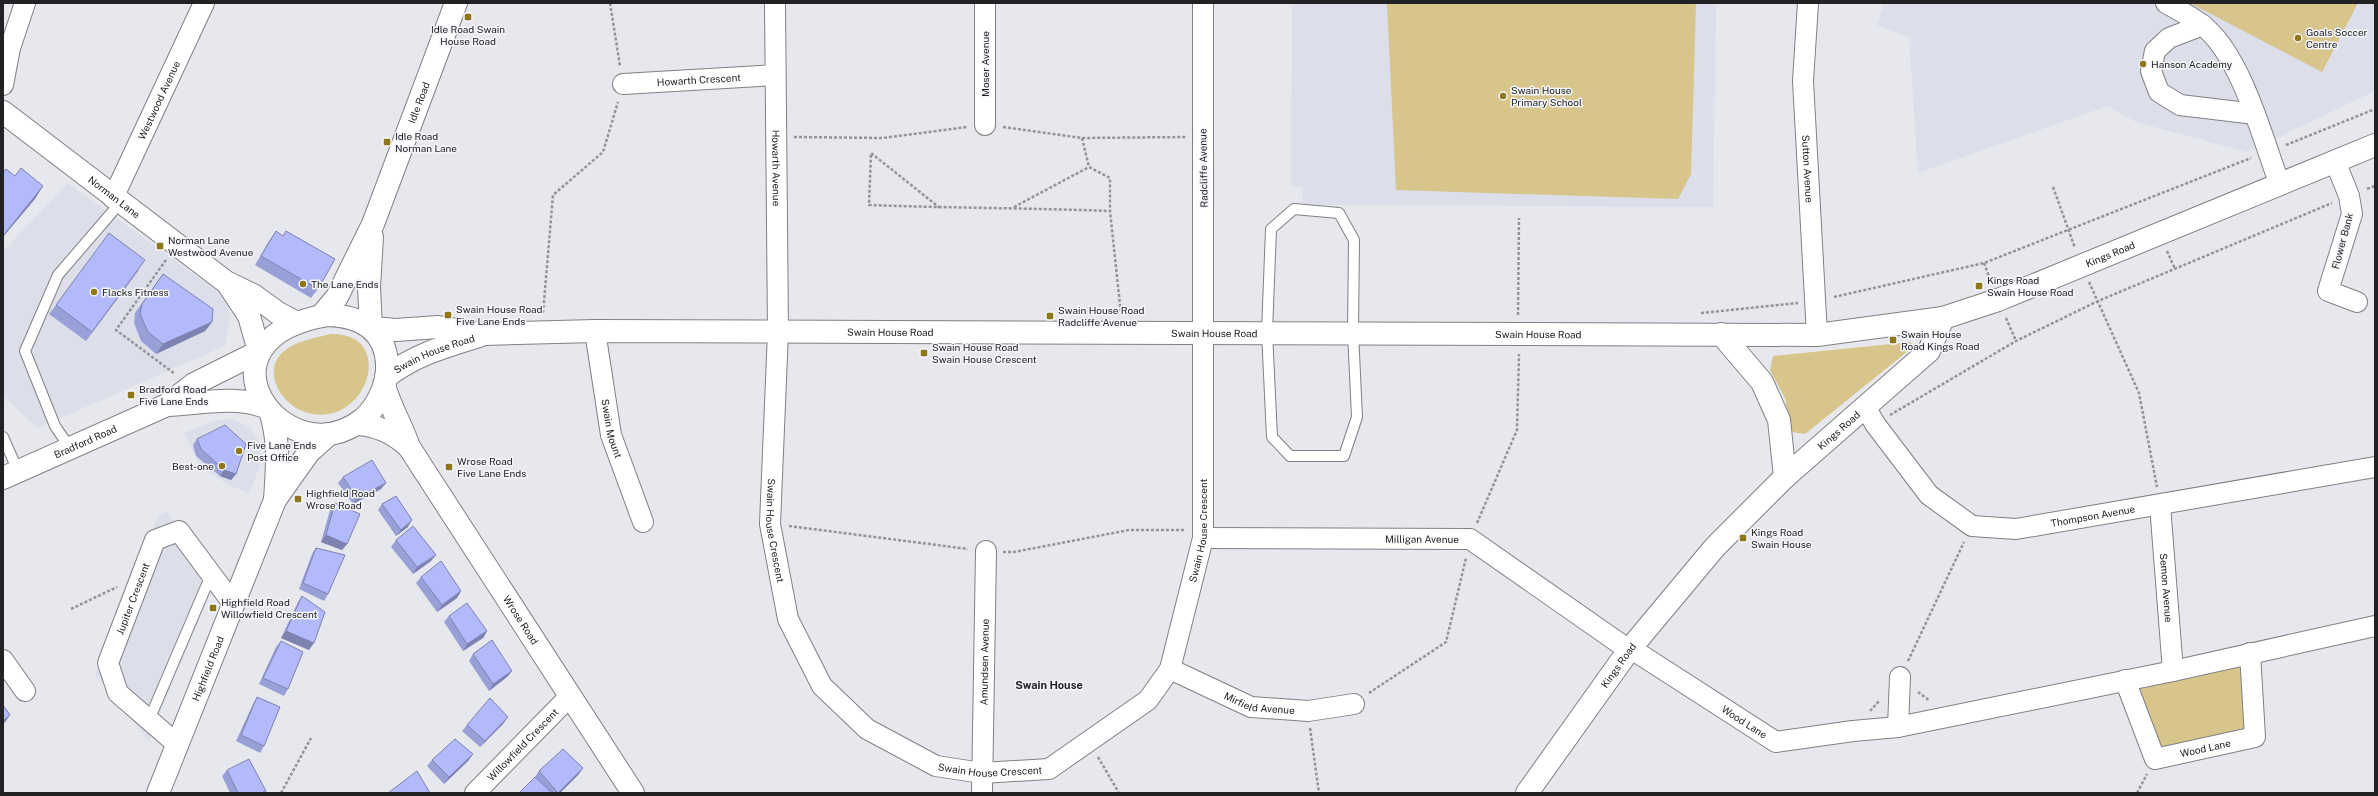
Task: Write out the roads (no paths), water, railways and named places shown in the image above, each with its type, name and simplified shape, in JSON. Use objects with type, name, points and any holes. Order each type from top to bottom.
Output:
[{"type":"street","points":[[3,85],[10,48],[25,3]]},
{"type":"street","name":"Westwood Avenue","points":[[116,200],[204,3]]},
{"type":"street","name":"Idle Road","points":[[321,316],[337,297],[373,224],[456,3]]},
{"type":"street","name":"Howarth Avenue","points":[[775,3],[778,332]]},
{"type":"street","name":"Moser Avenue","points":[[985,3],[985,125]]},
{"type":"street","name":"Radcliffe Avenue","points":[[1203,3],[1204,332]]},
{"type":"street","name":"Sutton Avenue","points":[[1808,3],[1803,81],[1817,335]]},
{"type":"street","points":[[2166,3],[2203,25],[2221,46],[2248,95],[2280,185]]},
{"type":"street","points":[[2203,25],[2169,38],[2155,51],[2151,71],[2159,92],[2180,105],[2255,114]]},
{"type":"street","name":"Howarth Crescent","points":[[623,84],[775,75]]},
{"type":"street","name":"Norman Lane","points":[[3,112],[116,200],[226,282],[253,295],[278,313],[297,323]]},
{"type":"street","name":"Kings Road","points":[[1527,793],[1629,650],[1715,547],[1785,477],[1870,415],[1929,351],[1943,318],[1998,300],[2375,145]]},
{"type":"street","name":"Flower Bank","points":[[2335,162],[2350,196],[2352,214],[2328,291],[2357,302]]},
{"type":"street","name":"Idle Road","points":[[372,328],[368,287],[373,224]]},
{"type":"street","name":"Norman Lane","points":[[226,282],[249,316],[259,352]]},
{"type":"street","points":[[321,316],[352,318],[372,328],[384,346],[387,366],[385,381],[374,406],[357,424],[343,431],[329,434],[316,435],[300,432],[286,425],[268,409],[258,393],[254,377],[255,361],[259,352],[276,333],[297,323],[321,316]]},
{"type":"street","name":"Swain House Road","points":[[372,328],[396,330],[438,327],[484,334],[595,331],[1518,332],[1817,335],[1943,318]]},
{"type":"street","name":"Swain Mount","points":[[595,331],[611,435],[643,522]]},
{"type":"street","name":"Swain House Crescent","points":[[778,332],[770,524],[788,618],[822,686],[867,729],[936,766],[982,773],[1049,769],[1090,743],[1148,700],[1170,669],[1203,538],[1204,332]]},
{"type":"street","name":"Swain House Road","points":[[385,381],[405,363],[420,356],[484,334]]},
{"type":"street","points":[[1721,334],[1762,382],[1779,420],[1785,477]]},
{"type":"street","name":"Bradford Road","points":[[10,475],[167,405],[194,384],[259,352]]},
{"type":"street","name":"Wrose Road","points":[[385,381],[393,411],[403,428],[409,447]]},
{"type":"street","name":"Bradford Road","points":[[167,405],[198,404],[228,399],[253,402],[268,409]]},
{"type":"street","name":"Highfield Road","points":[[268,409],[276,429],[278,442],[276,500]]},
{"type":"street","name":"Thompson Avenue","points":[[1870,415],[1929,495],[1972,526],[2016,529],[2375,467]]},
{"type":"street","name":"Wrose Road","points":[[357,424],[378,427],[399,438],[409,447],[633,793]]},
{"type":"street","name":"Highfield Road","points":[[158,793],[276,500],[309,452],[329,434]]},
{"type":"street","name":"Semon Avenue","points":[[2160,505],[2173,671]]},
{"type":"street","name":"Jupiter Crescent","points":[[178,745],[118,693],[108,663],[156,540],[179,531],[234,605]]},
{"type":"street","name":"Milligan Avenue","points":[[1203,538],[1470,539],[1629,650]]},
{"type":"street","name":"Amundsen Avenue","points":[[982,793],[986,551]]},
{"type":"street","name":"Wood Lane","points":[[1629,650],[1641,655],[1776,742],[1853,731],[1898,727],[2173,671],[2375,626]]},
{"type":"street","name":"Wood Lane","points":[[2125,680],[2155,759],[2255,737],[2250,653]]},
{"type":"street","points":[[3,660],[26,691]]},
{"type":"street","name":"Mirfield Avenue","points":[[1170,669],[1251,706],[1308,711],[1354,704]]},
{"type":"street","points":[[1898,727],[1900,677]]},
{"type":"street","name":"Willowfield Crescent","points":[[475,793],[570,696]]},
{"type":"lane","points":[[70,448],[55,426],[26,351],[58,275],[116,200]]},
{"type":"lane","points":[[1294,209],[1339,213],[1354,240],[1353,332],[1356,417],[1344,456],[1290,456],[1272,437],[1267,332],[1271,229],[1294,209]]},
{"type":"lane","points":[[3,437],[10,475]]},
{"type":"lane","points":[[149,720],[211,575]]},
{"type":"place","name":"Idle Road Swain House Road","points":[[468,17]]},
{"type":"place","name":"Goals Soccer Centre","points":[[2298,38]]},
{"type":"place","name":"Hanson Academy","points":[[2143,64]]},
{"type":"place","name":"Swain House Primary School","points":[[1503,96]]},
{"type":"place","name":"Idle Road Norman Lane","points":[[387,142]]},
{"type":"place","name":"Norman Lane Westwood Avenue","points":[[160,246]]},
{"type":"place","name":"The Lane Ends","points":[[303,284]]},
{"type":"place","name":"Kings Road Swain House Road","points":[[1979,286]]},
{"type":"place","name":"Flacks Fitness","points":[[94,292]]},
{"type":"place","name":"Swain House Road Five Lane Ends","points":[[448,315]]},
{"type":"place","name":"Swain House Road Radcliffe Avenue","points":[[1050,316]]},
{"type":"place","name":"Swain House Road Kings Road","points":[[1893,340]]},
{"type":"place","name":"Swain House Road Swain House Crescent","points":[[924,353]]},
{"type":"place","name":"Bradford Road Five Lane Ends","points":[[131,395]]},
{"type":"place","name":"Five Lane Ends Post Office","points":[[239,451]]},
{"type":"place","name":"Best-one","points":[[222,466]]},
{"type":"place","name":"Wrose Road Five Lane Ends","points":[[449,467]]},
{"type":"place","name":"Highfield Road Wrose Road","points":[[298,499]]},
{"type":"place","name":"Kings Road Swain House","points":[[1743,538]]},
{"type":"place","name":"Highfield Road Willowfield Crescent","points":[[213,608]]},
{"type":"district","name":"Swain House","points":[[1049,685]]}]
